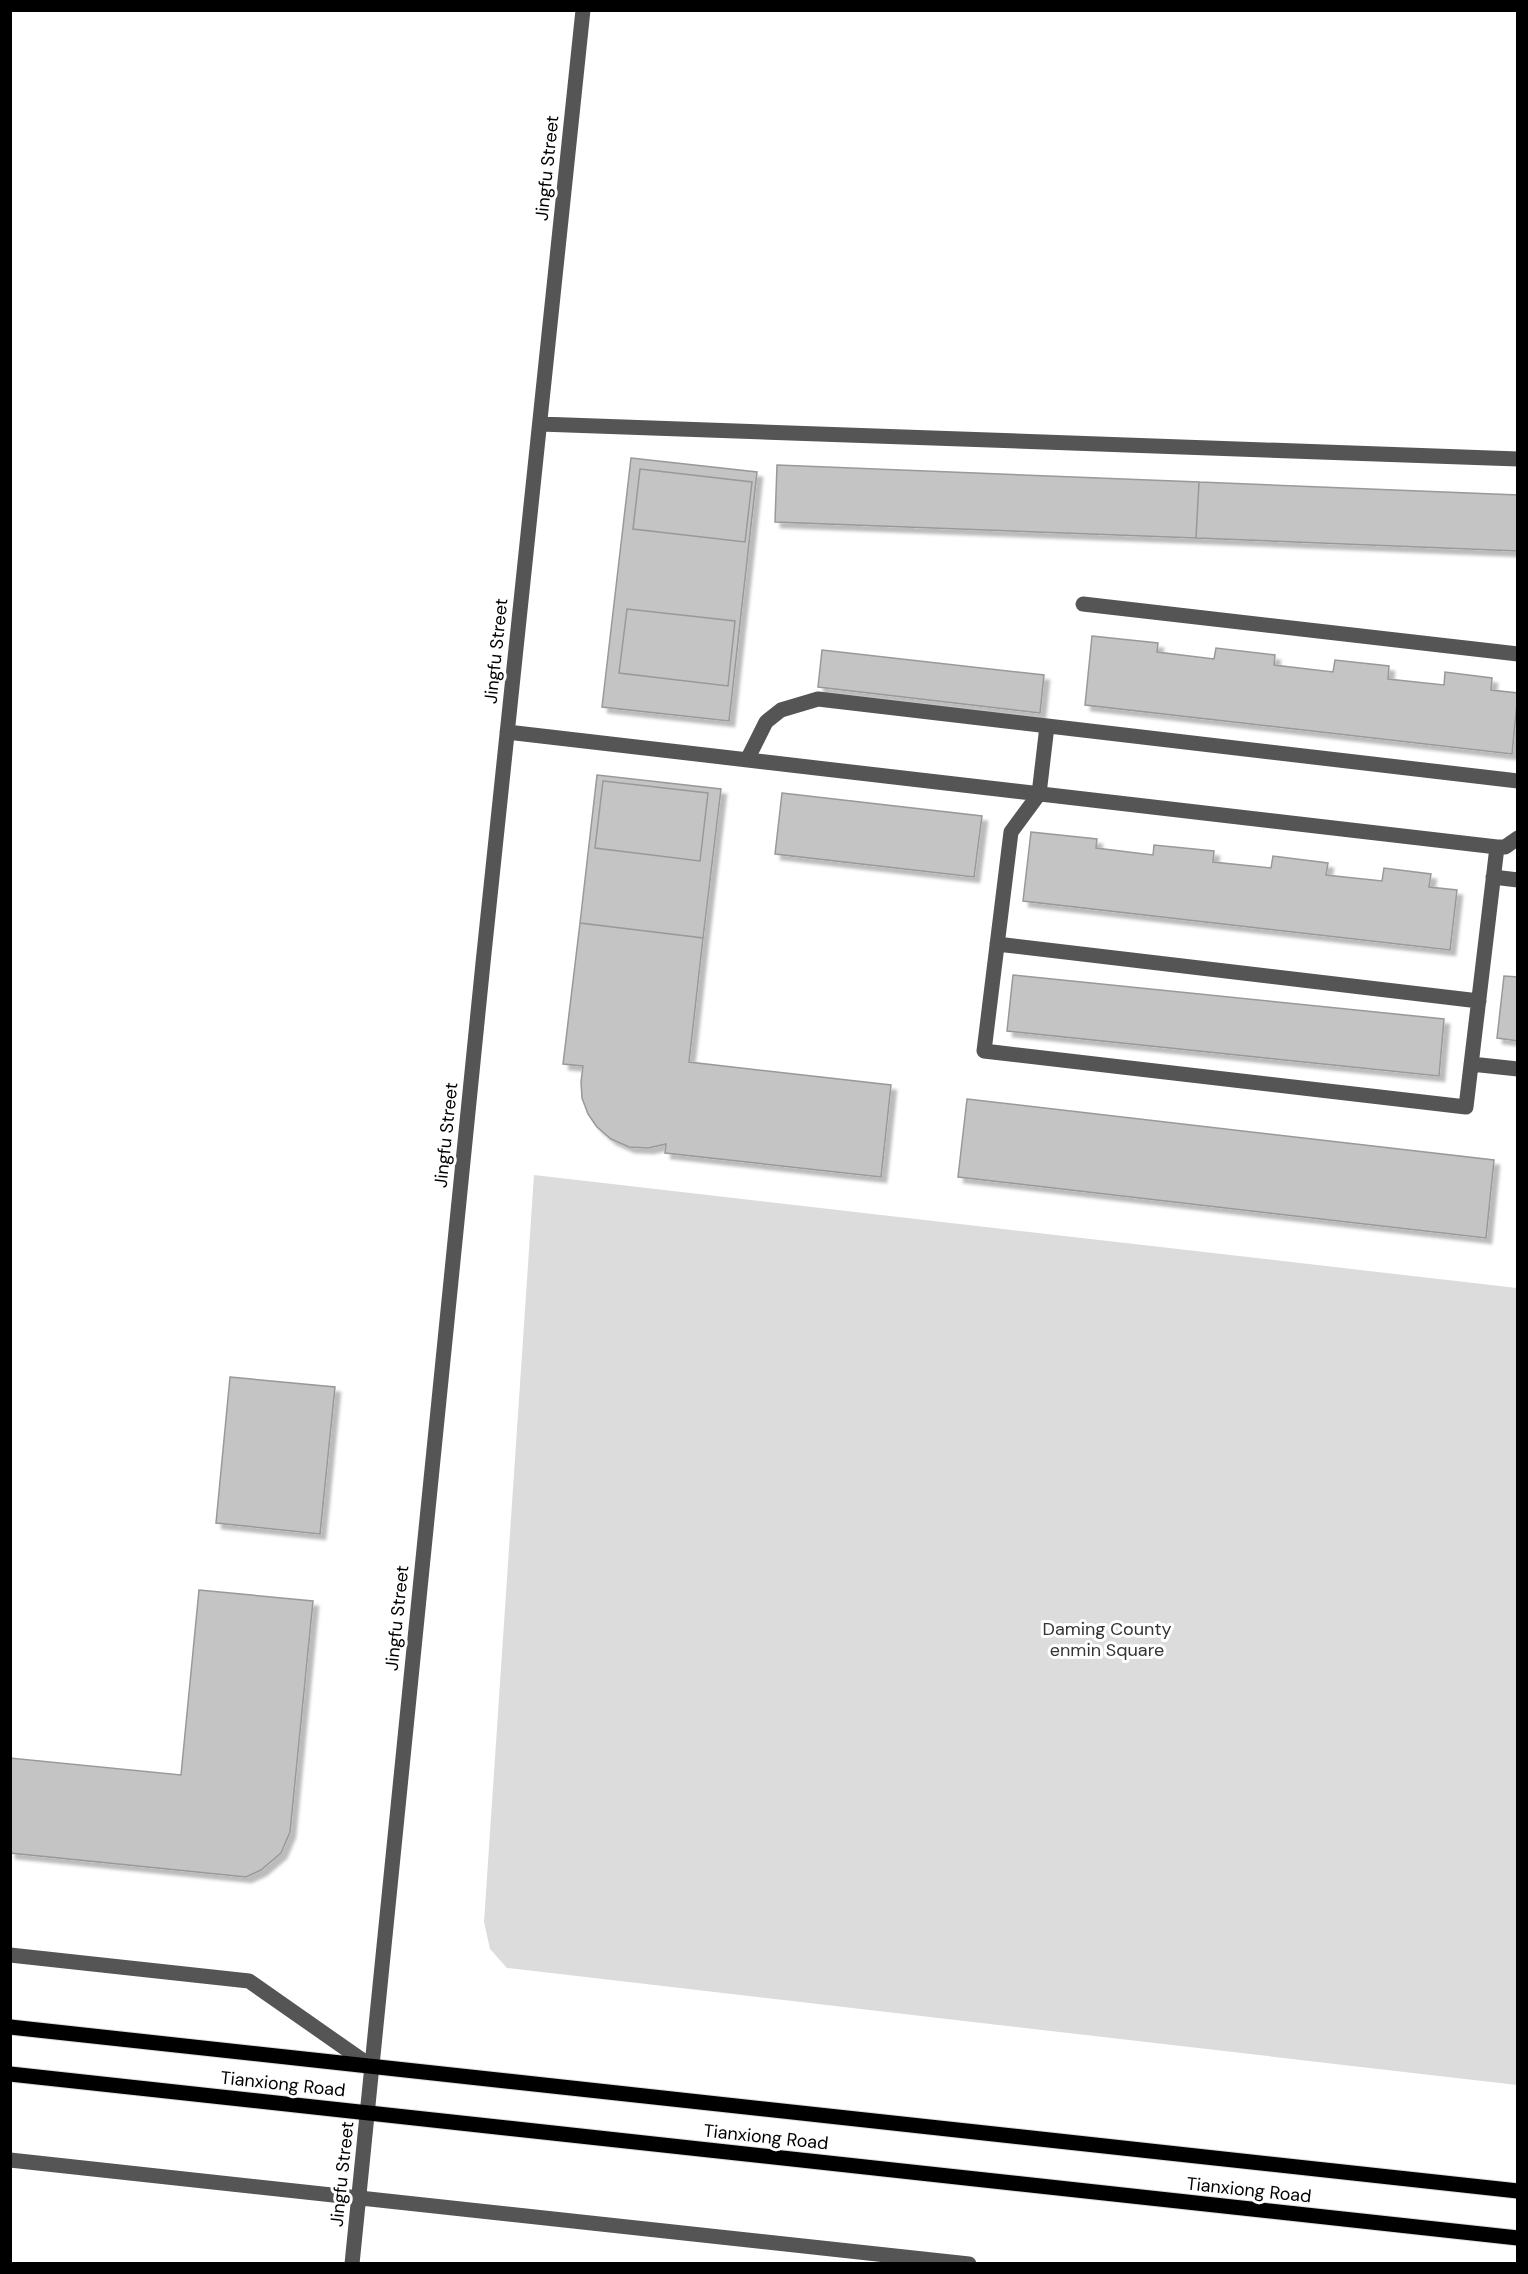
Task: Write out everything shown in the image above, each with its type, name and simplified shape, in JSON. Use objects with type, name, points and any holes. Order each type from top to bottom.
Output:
[{"type":"main road","name":"Tianxiong Road","points":[[10,2027],[1518,2192]]},
{"type":"main road","name":"Tianxiong Road","points":[[10,2074],[1518,2238]]},
{"type":"street","name":"Jingfu Street","points":[[352,2264],[507,732],[584,10]]},
{"type":"street","points":[[540,424],[1518,459]]},
{"type":"street","points":[[1083,604],[1518,654]]},
{"type":"street","points":[[747,760],[766,722],[781,710],[819,699],[1518,781]]},
{"type":"street","points":[[1047,726],[1039,794],[1011,832],[984,1051],[1466,1107],[1497,846]]},
{"type":"street","points":[[507,732],[1505,847],[1518,838]]},
{"type":"street","points":[[1493,877],[1518,880]]},
{"type":"street","points":[[997,944],[1479,1001]]},
{"type":"street","points":[[1472,1064],[1518,1069]]},
{"type":"street","points":[[10,1954],[249,1981],[372,2067]]},
{"type":"street","points":[[10,2160],[969,2264]]},
{"type":"green space","name":"Daming County enmin Square","points":[[534,1175],[1517,1288],[1517,2085],[507,1968],[490,1949],[484,1922]]},
{"type":"building","points":[[631,458],[757,472],[729,721],[602,707]]},
{"type":"building","points":[[777,465],[1199,482],[1196,538],[775,522]]},
{"type":"building","points":[[640,469],[752,482],[745,542],[633,529]]},
{"type":"building","points":[[1199,482],[1518,495],[1518,551],[1196,538]]},
{"type":"building","points":[[627,609],[735,621],[728,686],[619,673]]},
{"type":"building","points":[[1092,636],[1158,643],[1157,652],[1214,659],[1216,648],[1275,655],[1274,665],[1333,672],[1335,660],[1389,666],[1388,679],[1444,685],[1445,672],[1492,678],[1491,690],[1518,693],[1512,754],[1085,705]]},
{"type":"building","points":[[822,650],[1044,675],[1040,713],[818,687]]},
{"type":"building","points":[[597,775],[721,789],[703,938],[580,923]]},
{"type":"building","points":[[603,781],[708,793],[700,861],[595,848]]},
{"type":"building","points":[[782,793],[982,816],[974,877],[775,854]]},
{"type":"building","points":[[1031,832],[1097,839],[1096,848],[1153,855],[1154,845],[1214,851],[1213,862],[1271,868],[1273,856],[1328,863],[1326,875],[1382,881],[1384,868],[1431,874],[1429,887],[1457,890],[1450,950],[1023,901]]},
{"type":"building","points":[[580,923],[703,938],[689,1062],[891,1085],[881,1177],[665,1153],[666,1144],[648,1148],[629,1147],[611,1139],[597,1127],[588,1114],[582,1098],[583,1066],[563,1064]]},
{"type":"building","points":[[1013,975],[1444,1019],[1439,1076],[1007,1031]]},
{"type":"building","points":[[1504,976],[1518,977],[1518,1041],[1497,1038]]},
{"type":"building","points":[[967,1099],[1494,1160],[1486,1238],[958,1177]]},
{"type":"building","points":[[230,1377],[335,1387],[320,1534],[216,1523]]},
{"type":"building","points":[[199,1590],[313,1601],[290,1832],[281,1853],[261,1870],[246,1877],[10,1853],[10,1758],[181,1775]]}]
